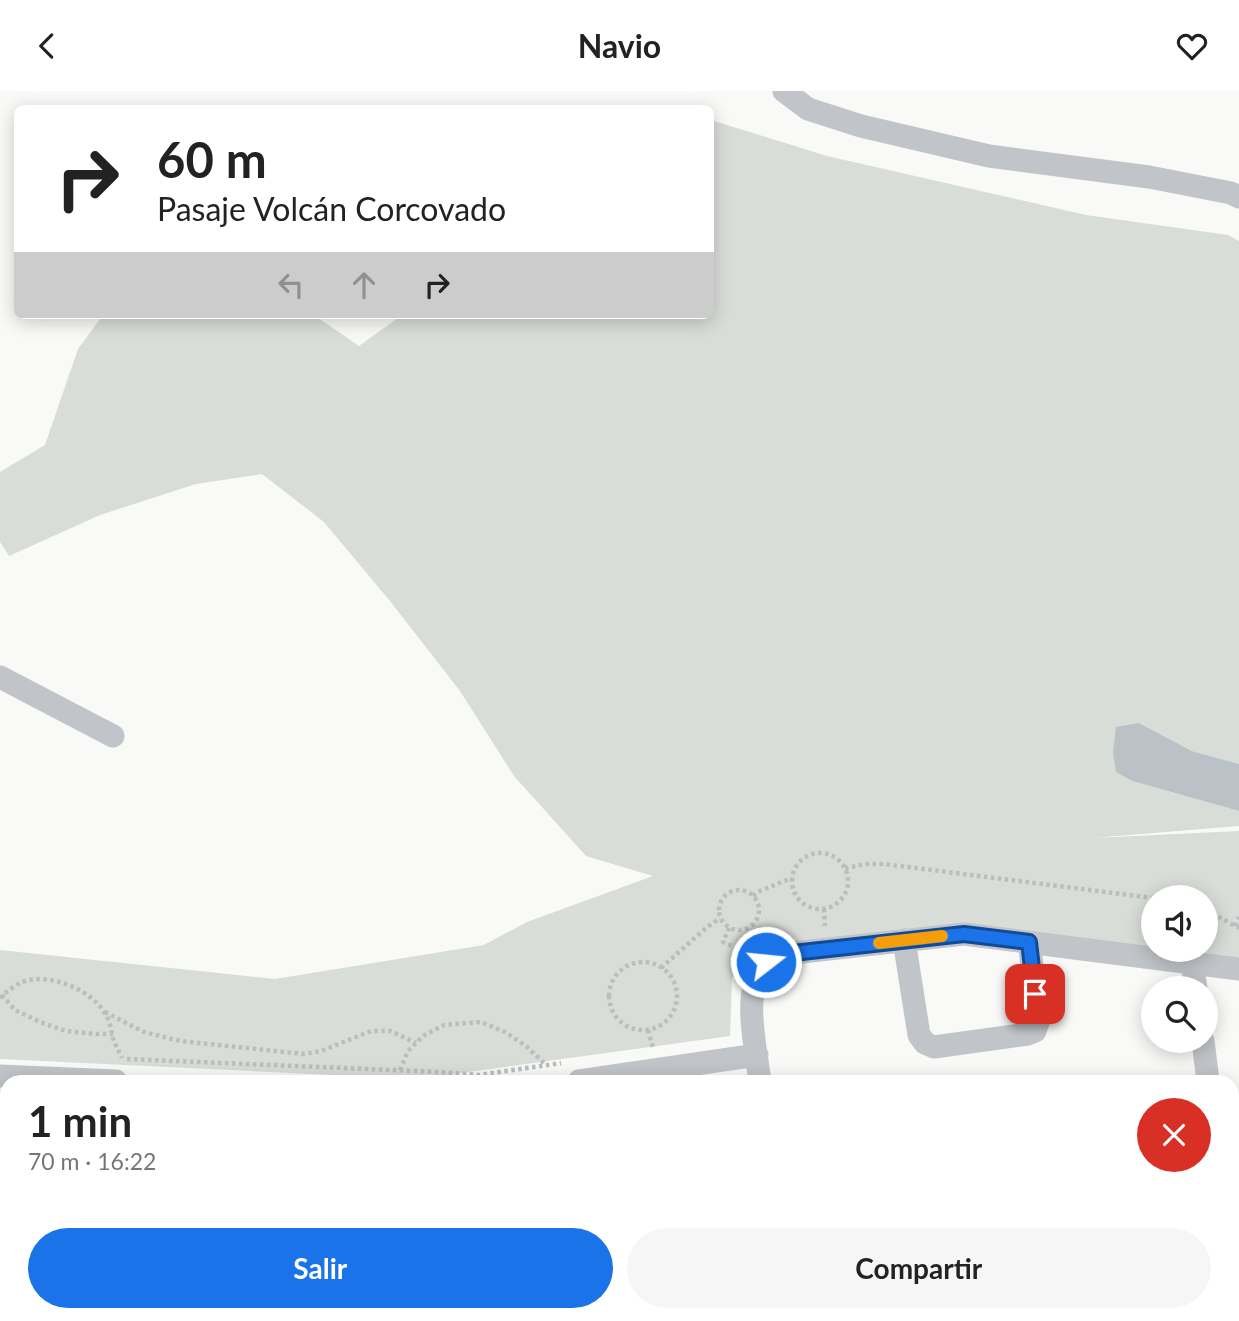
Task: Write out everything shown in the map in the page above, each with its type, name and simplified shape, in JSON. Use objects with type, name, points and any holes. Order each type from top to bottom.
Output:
[{"type":"street","points":[[784,91],[807,109],[861,126],[989,156],[1149,177],[1231,193],[1239,197]]},
{"type":"street","points":[[0,677],[113,736]]},
{"type":"street","points":[[759,1075],[751,1006],[752,989],[766,962],[784,954],[964,934],[1141,956]]},
{"type":"street","points":[[904,940],[919,1035],[925,1043],[934,1047],[1035,1031],[1039,1020],[1029,942]]},
{"type":"street","points":[[1194,976],[1192,962],[1239,969]]},
{"type":"street","points":[[1204,1053],[1207,1075]]},
{"type":"street","points":[[576,1071],[757,1055]]},
{"type":"path","points":[[822,852],[832,854],[845,867],[849,876],[846,894],[832,907],[815,909],[806,906],[794,892],[792,877],[797,864],[804,857],[822,852]]},
{"type":"path","points":[[845,867],[884,864],[1141,896]]},
{"type":"path","points":[[753,896],[792,877]]},
{"type":"path","points":[[741,890],[748,891],[753,896],[759,907],[757,920],[742,930],[729,928],[720,918],[719,904],[728,893],[741,890]]},
{"type":"path","points":[[824,909],[825,930]]},
{"type":"path","points":[[1218,916],[1237,927],[1239,917]]},
{"type":"path","points":[[661,968],[706,927],[720,918]]},
{"type":"path","points":[[729,928],[723,942],[748,953],[742,957]]},
{"type":"path","points":[[640,962],[651,963],[670,975],[677,996],[670,1017],[662,1025],[648,1030],[630,1028],[621,1022],[610,1002],[613,980],[619,971],[640,962]]},
{"type":"path","points":[[113,1034],[66,1031],[15,1010],[1,997],[23,982],[50,979],[75,987],[93,999],[105,1012],[144,1032],[180,1041],[304,1054],[321,1051],[371,1031],[391,1031],[416,1043]]},
{"type":"path","points":[[105,1012],[122,1058]]},
{"type":"path","points":[[400,1070],[408,1051],[423,1036],[444,1025],[481,1022],[505,1032],[526,1046],[546,1065]]},
{"type":"path","points":[[648,1030],[653,1049]]},
{"type":"path","points":[[108,1058],[478,1075],[546,1065],[576,1071]]},
{"type":"shaded area","points":[[714,121],[827,156],[1086,215],[1228,235],[1239,241],[1239,764],[1192,751],[1139,723],[1117,772],[1132,781],[1239,811],[1239,826],[1093,838],[1239,831],[1239,960],[1218,959],[1218,885],[1141,885],[1141,953],[943,940],[750,958],[732,978],[730,1036],[447,1075],[334,1075],[0,1059],[0,950],[275,979],[484,945],[527,922],[653,876],[586,856],[514,776],[460,691],[324,522],[262,474],[196,484],[100,515],[9,556],[0,542],[0,472],[45,445],[78,349],[100,319],[320,319],[359,346],[396,319],[714,319]]},
{"type":"shaded area","points":[[1139,723],[1192,751],[1239,764],[1239,811],[1132,781],[1116,772],[1113,752],[1116,727]]},
{"type":"slow traffic","points":[[879,943],[942,936]]},
{"type":"route","points":[[766,962],[784,954],[964,934],[1029,942],[1035,994]]}]
